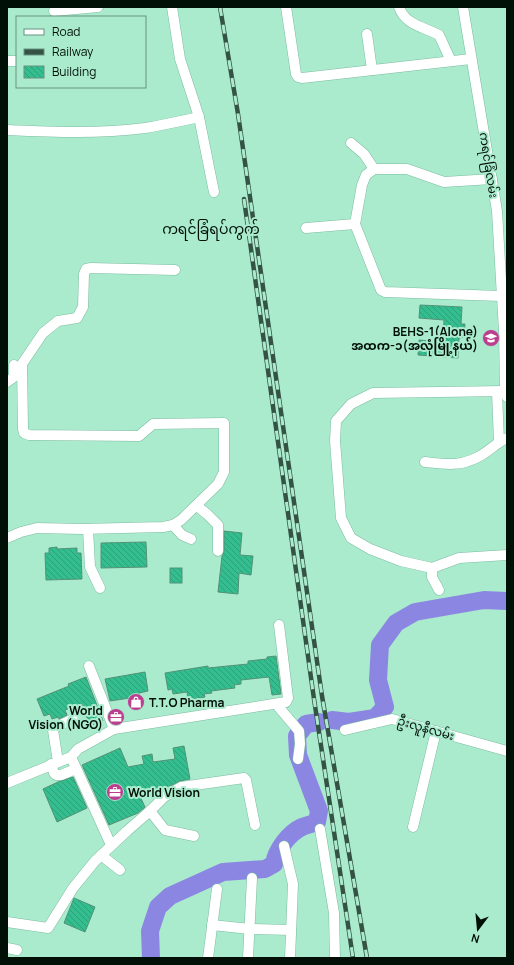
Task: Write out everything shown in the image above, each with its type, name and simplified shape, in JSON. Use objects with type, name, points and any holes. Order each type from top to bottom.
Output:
[{"type":"street","points":[[54,11],[98,7]]},
{"type":"street","points":[[172,7],[180,58],[199,117],[214,192]]},
{"type":"street","points":[[286,7],[296,74],[298,77],[302,78],[471,59]]},
{"type":"street","points":[[399,7],[401,12],[410,22],[439,35],[451,61]]},
{"type":"street","name":"ကရင်ခြံလမ်း","points":[[463,7],[497,211],[505,357],[503,440]]},
{"type":"street","points":[[367,34],[372,70]]},
{"type":"street","points":[[7,130],[82,132],[145,128],[199,117]]},
{"type":"street","points":[[352,143],[364,154],[374,169]]},
{"type":"street","points":[[492,179],[444,182],[407,169],[374,169],[366,175],[362,186],[355,224],[381,290],[385,292],[501,296]]},
{"type":"street","points":[[306,228],[355,224]]},
{"type":"street","points":[[7,382],[14,377],[15,365],[43,333],[58,321],[77,318],[83,307],[84,274],[86,269],[175,270]]},
{"type":"street","points":[[7,538],[37,528],[88,529],[163,527],[173,525],[197,506],[218,484],[224,472],[224,423],[153,424],[139,436],[29,435],[24,433],[22,429],[15,365]]},
{"type":"street","points":[[503,393],[373,393],[351,404],[336,421],[335,441],[341,518],[351,538],[370,549],[401,561],[432,568],[459,558],[507,555]]},
{"type":"street","points":[[425,462],[455,465],[478,458],[503,440]]},
{"type":"street","points":[[197,506],[218,525],[218,551]]},
{"type":"street","points":[[173,525],[182,535],[191,539]]},
{"type":"street","points":[[88,529],[90,567],[100,588]]},
{"type":"street","points":[[432,568],[432,577],[439,590]]},
{"type":"street","points":[[7,783],[71,757],[78,748],[114,729],[286,702],[288,698],[279,624]]},
{"type":"street","points":[[89,666],[114,729]]},
{"type":"street","points":[[276,704],[299,731],[300,744],[298,759]]},
{"type":"street","points":[[73,719],[54,728],[53,730],[55,763],[54,773],[56,775],[61,775],[76,769]]},
{"type":"street","name":"ဦးလူနီလမ်း","points":[[345,730],[392,719],[507,751]]},
{"type":"street","points":[[413,827],[436,731]]},
{"type":"street","points":[[71,757],[111,845]]},
{"type":"street","points":[[7,922],[48,928],[73,888],[101,855],[150,812],[164,797],[181,787],[240,778],[246,780],[255,825]]},
{"type":"street","points":[[150,812],[165,830],[194,836]]},
{"type":"street","points":[[320,829],[334,913],[335,958]]},
{"type":"street","points":[[284,846],[293,884],[290,958]]},
{"type":"street","points":[[101,855],[120,870]]},
{"type":"street","points":[[248,958],[252,878]]},
{"type":"street","points":[[208,958],[217,889]]},
{"type":"street","points":[[212,925],[250,929],[291,930]]},
{"type":"building","points":[[420,305],[462,307],[461,324],[465,324],[464,337],[459,338],[458,358],[418,355],[419,340],[443,342],[444,320],[419,318]]},
{"type":"building","points":[[224,531],[242,533],[240,555],[253,556],[251,575],[239,573],[238,594],[218,592],[222,556],[224,551]]},
{"type":"building","points":[[146,542],[147,567],[101,568],[101,543]]},
{"type":"building","points":[[57,547],[57,549],[77,548],[77,553],[81,553],[82,579],[46,580],[45,553],[49,553],[49,548]]},
{"type":"building","points":[[170,568],[182,568],[182,583],[170,583]]},
{"type":"building","points":[[276,656],[281,694],[272,695],[269,677],[241,680],[241,684],[234,685],[235,688],[211,691],[212,693],[204,694],[205,697],[188,700],[187,692],[173,694],[172,689],[168,690],[165,673],[208,666],[208,668],[248,664],[248,661],[267,659],[267,657]]},
{"type":"building","points":[[145,672],[148,691],[139,693],[141,707],[132,709],[130,698],[110,701],[105,679]]},
{"type":"building","points":[[86,677],[103,721],[90,726],[82,704],[65,710],[67,715],[59,719],[58,717],[52,719],[50,714],[44,716],[37,699],[69,686],[68,684]]},
{"type":"building","points":[[184,746],[190,779],[180,781],[170,786],[138,792],[145,807],[138,813],[109,825],[82,765],[120,748],[128,767],[144,764],[142,756],[152,754],[153,762],[175,759],[173,748]]},
{"type":"building","points":[[73,777],[87,808],[57,822],[43,789]]},
{"type":"building","points":[[74,898],[95,907],[85,932],[64,923]]},
{"type":"waterway","points":[[332,720],[349,722],[375,718],[385,707],[378,680],[380,645],[396,623],[415,612],[484,600],[507,601]]},
{"type":"waterway","points":[[151,958],[150,931],[158,907],[170,896],[223,872],[265,869],[274,864],[277,853],[292,833],[302,827],[317,822],[319,811],[298,755],[297,736],[306,724],[319,722]]},
{"type":"railway","points":[[220,7],[238,114],[322,696],[367,958]]},
{"type":"railway","points":[[244,199],[314,699],[353,958]]},
{"type":"place","name":"BEHS-1(Alone) အထက-၁(အလုံမြို့နယ်)","points":[[491,338]]},
{"type":"place","name":"T.T.O Pharma","points":[[136,702]]},
{"type":"place","name":"World Vision (NGO)","points":[[116,717]]},
{"type":"place","name":"World Vision","points":[[115,792]]},
{"type":"district","name":"ကရင်ခြံရပ်ကွက်","points":[[211,228]]}]
